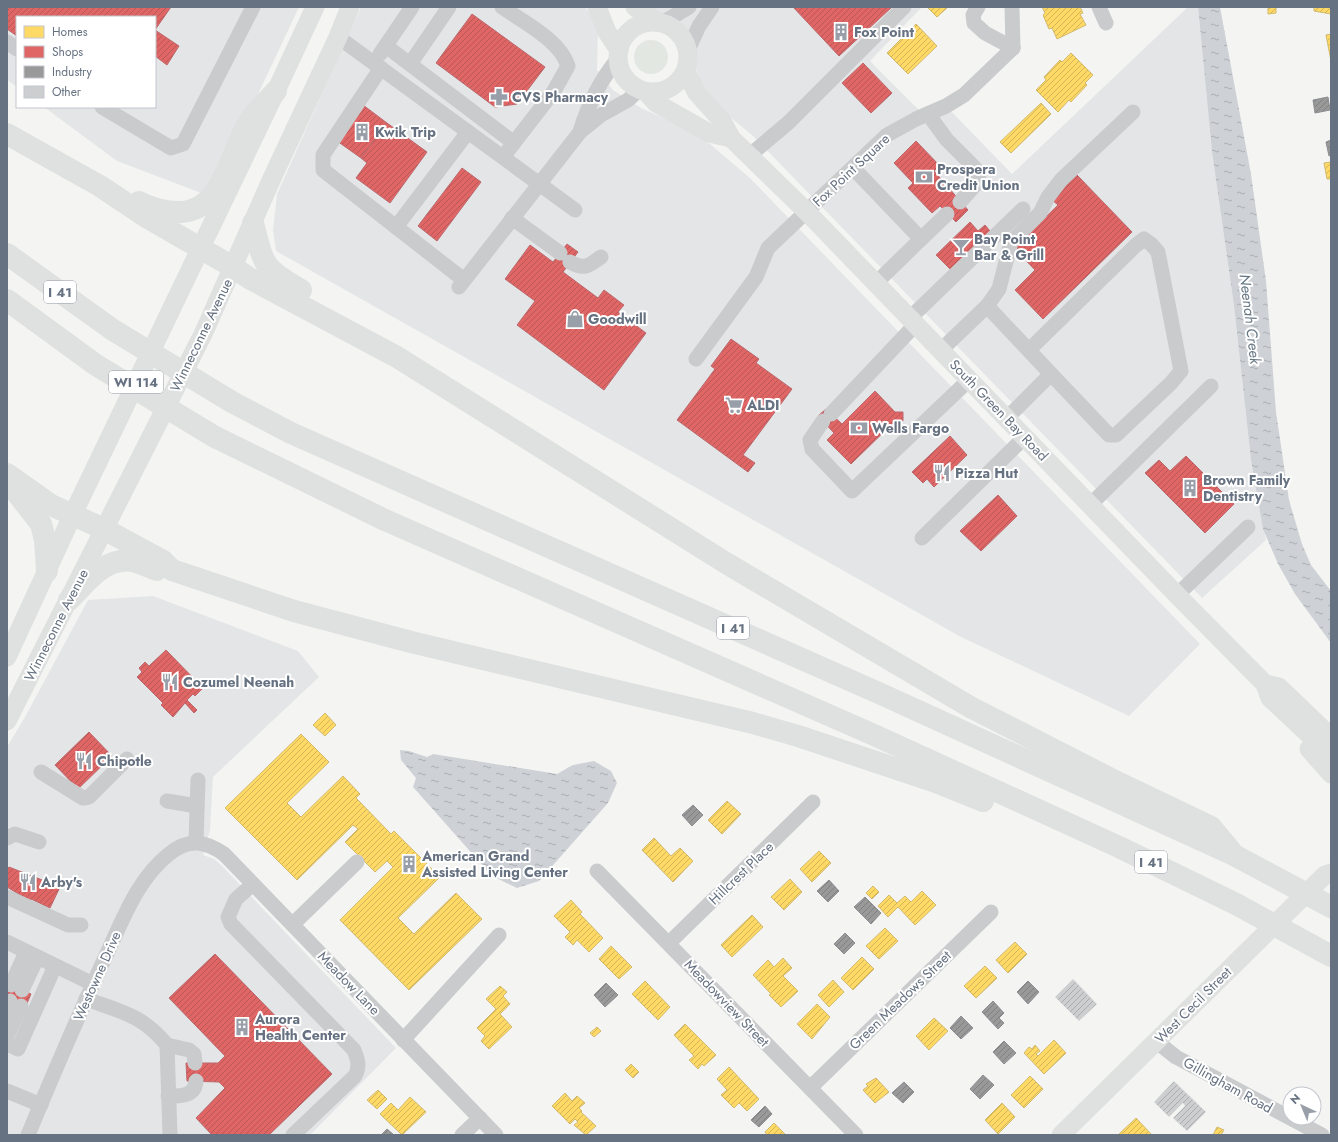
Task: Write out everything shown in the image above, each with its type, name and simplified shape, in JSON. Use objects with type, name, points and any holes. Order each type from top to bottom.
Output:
[{"type":"highway","points":[[100,186],[123,192],[151,208],[170,212],[187,212],[197,208],[208,202],[215,193],[250,120],[276,91]]},
{"type":"highway","points":[[7,134],[100,186],[142,215],[200,250],[233,267],[249,278],[397,357],[726,563],[972,708],[1119,784],[1211,827],[1234,855]]},
{"type":"highway","points":[[253,223],[263,260],[276,276],[378,332],[397,357]]},
{"type":"highway","name":"I 41","points":[[7,254],[113,330],[232,402],[291,433],[881,694],[1234,855],[1331,907]]},
{"type":"highway","name":"I 41","points":[[7,300],[96,365],[215,437],[385,520],[874,735],[1140,857],[1236,904],[1331,956]]},
{"type":"highway","points":[[7,474],[51,505],[104,529],[163,562],[172,570],[294,611],[410,642],[695,708],[776,730],[936,782],[1042,826],[1065,823]]},
{"type":"highway","points":[[7,481],[41,524],[45,540],[47,571]]},
{"type":"highway","points":[[68,600],[99,570],[113,562],[135,561],[160,571],[172,570]]},
{"type":"main road","name":"Winneconne Avenue","points":[[7,721],[204,332],[338,37],[350,7]]},
{"type":"main road","points":[[597,7],[618,54],[620,70],[626,79],[643,91],[657,93],[673,86],[686,72],[688,50],[684,40],[677,31],[660,23],[635,7]]},
{"type":"main road","name":"Winneconne Avenue","points":[[7,657],[73,514],[276,91],[310,9]]},
{"type":"main road","points":[[618,54],[624,37],[636,26],[647,22],[660,23]]},
{"type":"main road","name":"South Green Bay Road","points":[[686,72],[697,93],[722,121],[731,138],[807,212],[970,379],[1331,755]]},
{"type":"main road","name":"South Green Bay Road","points":[[643,91],[656,103],[709,133],[731,138]]},
{"type":"main road","name":"South Green Bay Road","points":[[1268,691],[1279,687],[1331,737]]},
{"type":"main road","points":[[1268,691],[1284,721],[1331,774]]},
{"type":"main road","name":"West Cecil Street","points":[[1061,1135],[1157,1042],[1329,869]]},
{"type":"street","points":[[104,108],[170,148],[183,144],[253,7]]},
{"type":"street","points":[[412,7],[386,46],[377,66],[323,155],[323,170],[396,227],[461,284],[580,132],[601,115],[643,91]]},
{"type":"street","points":[[410,64],[449,7]]},
{"type":"street","points":[[502,7],[557,46],[565,58],[568,66],[554,91],[503,157]]},
{"type":"street","points":[[660,23],[689,7]]},
{"type":"street","points":[[688,50],[699,26],[712,7]]},
{"type":"street","points":[[750,155],[788,123],[904,7]]},
{"type":"street","points":[[978,7],[973,16],[974,23],[985,34],[1012,48],[1012,7]]},
{"type":"street","points":[[1099,7],[1106,23]]},
{"type":"street","points":[[338,37],[575,210]]},
{"type":"street","points":[[7,42],[16,48]]},
{"type":"street","points":[[386,46],[514,143]]},
{"type":"street","name":"Fox Point Square","points":[[696,359],[756,277],[768,248],[887,135],[896,128],[946,106],[964,95],[1012,48]]},
{"type":"street","points":[[580,132],[586,112],[604,76],[618,54]]},
{"type":"street","points":[[941,350],[987,306],[999,289],[1011,242],[1040,213],[1048,197],[1061,180],[1133,112]]},
{"type":"street","points":[[928,114],[947,140],[975,168],[979,176],[975,185],[960,202]]},
{"type":"street","points":[[396,227],[468,132]]},
{"type":"street","points":[[853,168],[921,239]]},
{"type":"street","points":[[970,379],[852,491],[812,449],[810,440],[827,418],[913,321],[1024,209]]},
{"type":"street","points":[[876,283],[947,214]]},
{"type":"street","points":[[512,218],[565,258],[582,268],[588,267],[601,257]]},
{"type":"street","points":[[987,306],[1110,435],[1116,435],[1181,372],[1158,252],[1144,239],[1135,246],[1029,350]]},
{"type":"street","points":[[1007,418],[1051,374]]},
{"type":"street","points":[[1090,505],[1211,386]]},
{"type":"street","points":[[922,538],[1025,437]]},
{"type":"street","points":[[1177,595],[1248,527]]},
{"type":"street","points":[[41,772],[82,798],[88,797],[127,759]]},
{"type":"street","points":[[196,842],[198,780]]},
{"type":"street","points":[[167,801],[197,806]]},
{"type":"street","name":"Hillcrest Place","points":[[669,943],[813,802]]},
{"type":"street","points":[[7,838],[15,834],[39,842]]},
{"type":"street","name":"Meadow Lane","points":[[196,842],[205,843],[224,854],[496,1135]]},
{"type":"street","name":"Westowne Drive","points":[[28,1135],[86,999],[128,910],[145,878],[169,854],[180,847],[196,842]]},
{"type":"street","points":[[293,924],[357,862]]},
{"type":"street","name":"Meadowview Street","points":[[597,871],[856,1135]]},
{"type":"street","points":[[253,884],[236,899],[231,907],[228,917],[231,924],[354,1050],[359,1068],[354,1076],[293,1135]]},
{"type":"street","points":[[7,897],[68,925],[81,925]]},
{"type":"street","name":"Green Meadows Street","points":[[810,1088],[991,912]]},
{"type":"street","points":[[403,1040],[499,935]]},
{"type":"street","points":[[7,942],[93,984]]},
{"type":"street","points":[[19,989],[40,959]]},
{"type":"street","points":[[13,1005],[8,1042],[18,1049],[40,959]]},
{"type":"street","points":[[86,999],[136,1017],[149,1026],[167,1045],[189,1050],[194,1054],[195,1063]]},
{"type":"street","points":[[7,1021],[13,1005]]},
{"type":"street","name":"Gillingham Road","points":[[1157,1042],[1176,1057],[1322,1135]]},
{"type":"street","points":[[167,1045],[170,1135]]},
{"type":"street","points":[[168,1096],[182,1096],[191,1093],[195,1087],[196,1081]]},
{"type":"street","points":[[7,1091],[40,1105]]},
{"type":"street","points":[[462,1135],[480,1118]]},
{"type":"shaded area","points":[[7,7],[299,7],[220,175],[204,194],[117,161],[45,108],[156,108],[156,16],[16,16],[16,86],[7,80]]},
{"type":"shaded area","points":[[361,7],[585,7],[592,16],[598,31],[597,70],[613,90],[641,108],[679,125],[710,144],[751,179],[1200,644],[1129,716],[961,637],[276,251],[273,230],[277,194]]},
{"type":"shaded area","points":[[650,7],[922,7],[870,61],[924,115],[946,106],[1012,174],[1188,7],[1198,7],[1212,152],[1234,306],[1251,460],[1266,540],[1202,598],[753,136],[729,116],[701,83],[696,69],[695,55],[686,30],[681,23]]},
{"type":"shaded area","points":[[648,40],[654,40],[658,41],[665,47],[668,57],[667,64],[661,71],[654,74],[648,74],[644,73],[637,67],[634,60],[634,54],[635,50],[641,43]]},
{"type":"shaded area","points":[[153,596],[298,651],[319,677],[213,777],[210,830],[203,855],[214,859],[223,867],[396,1048],[310,1135],[7,1135],[7,747],[25,717],[88,600]]},
{"type":"water","name":"Neenah Creek","points":[[1198,7],[1220,7],[1251,174],[1266,281],[1276,412],[1289,500],[1302,544],[1311,565],[1331,591],[1331,643],[1295,594],[1278,564],[1263,529],[1251,460],[1234,306],[1212,152]]},
{"type":"water","points":[[400,750],[409,751],[427,757],[433,754],[557,774],[573,765],[594,761],[611,771],[617,783],[608,803],[539,881],[517,888],[492,876],[413,787],[416,778],[401,760]]},
{"type":"building: Homes","points":[[927,7],[948,7],[937,17]]},
{"type":"building: Homes","points":[[1042,7],[1080,7],[1083,13],[1080,14],[1086,25],[1057,39],[1052,28],[1049,29],[1043,15],[1045,13]]},
{"type":"building: Homes","points":[[1268,7],[1276,7],[1276,13],[1268,14]]},
{"type":"building: Homes","points":[[1314,7],[1331,7],[1331,14],[1314,11]]},
{"type":"building: Homes","points":[[916,24],[937,46],[908,74],[887,53]]},
{"type":"building: Homes","points":[[1331,34],[1331,61],[1326,35]]},
{"type":"building: Homes","points":[[1071,53],[1093,75],[1085,83],[1087,85],[1071,102],[1069,100],[1058,112],[1036,90],[1046,80],[1044,77],[1060,60],[1062,62]]},
{"type":"building: Homes","points":[[1041,103],[1051,114],[1011,153],[1000,142]]},
{"type":"building: Homes","points":[[1331,162],[1331,179],[1327,179],[1324,163]]},
{"type":"building: Homes","points":[[325,713],[336,725],[325,736],[313,725]]},
{"type":"building: Homes","name":"American Grand Assisted Living Center","points":[[301,734],[329,762],[287,803],[301,817],[343,776],[360,794],[356,798],[391,834],[394,831],[440,877],[398,918],[414,934],[456,893],[482,919],[409,990],[340,920],[393,867],[387,861],[375,872],[345,842],[358,829],[353,825],[297,880],[225,808]]},
{"type":"building: Homes","points":[[727,801],[741,814],[722,834],[708,820]]},
{"type":"building: Homes","points":[[654,838],[671,856],[680,848],[693,861],[673,882],[642,850]]},
{"type":"building: Homes","points":[[819,851],[831,863],[812,882],[800,869]]},
{"type":"building: Homes","points":[[790,879],[802,892],[784,910],[771,897]]},
{"type":"building: Homes","points":[[873,886],[879,892],[872,899],[866,893]]},
{"type":"building: Homes","points":[[922,891],[936,905],[915,925],[898,907],[888,917],[878,906],[889,895],[897,903],[905,896],[911,902]]},
{"type":"building: Homes","points":[[571,900],[582,912],[580,914],[603,938],[589,952],[577,940],[573,945],[565,937],[570,932],[554,916]]},
{"type":"building: Homes","points":[[752,915],[763,927],[732,957],[721,945]]},
{"type":"building: Homes","points":[[885,928],[898,941],[879,959],[866,946]]},
{"type":"building: Homes","points":[[1015,942],[1027,954],[1008,973],[996,960]]},
{"type":"building: Homes","points":[[611,946],[632,967],[619,979],[599,959]]},
{"type":"building: Homes","points":[[862,957],[874,969],[853,990],[841,978]]},
{"type":"building: Homes","points":[[783,958],[792,968],[783,976],[798,991],[781,1007],[753,975],[768,960],[774,967]]},
{"type":"building: Homes","points":[[985,966],[997,978],[976,998],[964,986]]},
{"type":"building: Homes","points":[[833,980],[844,992],[829,1007],[818,995]]},
{"type":"building: Homes","points":[[645,981],[670,1007],[658,1020],[632,994]]},
{"type":"building: Homes","points":[[500,986],[507,992],[503,996],[510,1004],[500,1014],[512,1027],[489,1049],[481,1041],[485,1036],[477,1028],[496,1009],[486,999]]},
{"type":"building: Homes","points":[[817,1004],[830,1017],[812,1039],[797,1024]]},
{"type":"building: Homes","points":[[934,1018],[948,1031],[929,1050],[916,1036]]},
{"type":"building: Homes","points":[[685,1024],[716,1055],[704,1066],[702,1064],[698,1069],[689,1060],[694,1056],[674,1035]]},
{"type":"building: Homes","points":[[597,1027],[601,1031],[594,1037],[590,1033]]},
{"type":"building: Homes","points":[[1054,1040],[1066,1053],[1044,1074],[1024,1053],[1029,1047],[1032,1049],[1035,1045],[1040,1051],[1036,1054],[1038,1056]]},
{"type":"building: Homes","points":[[631,1064],[639,1072],[633,1078],[625,1070]]},
{"type":"building: Homes","points":[[729,1067],[759,1099],[747,1111],[739,1103],[734,1108],[721,1095],[727,1090],[717,1079]]},
{"type":"building: Homes","points":[[1030,1076],[1043,1089],[1024,1108],[1011,1095]]},
{"type":"building: Homes","points":[[876,1078],[889,1092],[875,1103],[863,1090],[868,1086],[866,1084]]},
{"type":"building: Homes","points":[[378,1090],[387,1099],[377,1109],[367,1100]]},
{"type":"building: Homes","points":[[565,1093],[572,1101],[577,1096],[585,1103],[579,1108],[582,1111],[581,1112],[596,1126],[586,1135],[574,1125],[578,1122],[575,1119],[570,1124],[552,1106]]},
{"type":"building: Homes","points":[[410,1097],[426,1112],[402,1135],[380,1114],[391,1103],[398,1110]]},
{"type":"building: Homes","points":[[1002,1103],[1015,1117],[998,1134],[985,1120]]},
{"type":"building: Homes","points":[[1136,1118],[1152,1135],[1119,1135],[1119,1134]]},
{"type":"building: Homes","points":[[774,1123],[786,1135],[767,1135],[765,1132]]},
{"type":"building: Homes","points":[[1217,1127],[1224,1130],[1221,1135],[1213,1135]]},
{"type":"building: Shops","points":[[7,7],[171,7],[156,29],[156,16],[16,16],[16,35],[7,29]]},
{"type":"building: Shops","name":"Fox Point","points":[[793,7],[892,7],[839,56]]},
{"type":"building: Shops","name":"CVS Pharmacy","points":[[472,14],[545,67],[517,104],[495,107],[436,63]]},
{"type":"building: Shops","points":[[156,31],[179,46],[167,65],[156,57]]},
{"type":"building: Shops","points":[[863,63],[892,93],[871,113],[842,83]]},
{"type":"building: Shops","name":"Kwik Trip","points":[[363,105],[387,123],[361,158],[337,141]]},
{"type":"building: Shops","name":"Kwik Trip","points":[[387,123],[427,152],[390,203],[356,178],[367,163],[361,158]]},
{"type":"building: Shops","name":"Prospera Credit Union","points":[[916,141],[940,166],[934,171],[968,210],[956,222],[940,206],[932,213],[908,188],[913,183],[894,163]]},
{"type":"building: Shops","name":"Kwik Trip","points":[[462,168],[481,182],[437,241],[418,226]]},
{"type":"building: Shops","points":[[1077,175],[1132,232],[1043,319],[1015,290],[1035,270],[1014,248],[1058,205],[1052,200]]},
{"type":"building: Shops","name":"Bay Point Bar & Grill","points":[[970,222],[978,231],[985,225],[990,231],[952,271],[936,255]]},
{"type":"building: Shops","name":"Goodwill","points":[[567,244],[578,252],[563,272],[598,298],[604,290],[624,305],[618,312],[646,333],[604,390],[517,325],[535,301],[505,279],[530,245],[553,262]]},
{"type":"building: Shops","name":"ALDI","points":[[731,339],[759,359],[756,363],[792,389],[743,455],[755,463],[748,472],[677,420],[715,369],[711,366]]},
{"type":"building: Shops","name":"Wells Fargo","points":[[875,391],[895,412],[903,412],[903,421],[895,421],[851,464],[827,440],[834,433],[818,416],[826,409],[842,424]]},
{"type":"building: Shops","points":[[950,436],[967,455],[934,487],[927,479],[923,483],[912,472]]},
{"type":"building: Shops","name":"Brown Family Dentistry","points":[[1186,456],[1234,504],[1205,533],[1145,473],[1159,460],[1170,471]]},
{"type":"building: Shops","points":[[998,495],[1017,516],[981,551],[960,531]]},
{"type":"building: Shops","name":"Cozumel Neenah","points":[[166,650],[203,688],[195,696],[193,694],[187,700],[197,710],[194,713],[185,703],[173,717],[161,705],[163,703],[137,677],[142,672],[139,668],[145,662],[149,666]]},
{"type":"building: Shops","name":"Chipotle","points":[[89,732],[112,756],[78,789],[55,765]]},
{"type":"building: Shops","name":"Arby's","points":[[9,867],[60,887],[50,908],[31,899],[30,901],[7,887],[7,870]]},
{"type":"building: Shops","name":"Aurora Health Center","points":[[215,954],[332,1074],[269,1135],[212,1135],[196,1118],[225,1088],[219,1082],[187,1081],[186,1063],[218,1063],[225,1056],[169,998]]},
{"type":"building: Shops","points":[[7,983],[31,994],[25,1008],[7,1000]]},
{"type":"building: Industry","points":[[1328,97],[1330,110],[1315,113],[1313,100]]},
{"type":"building: Industry","points":[[1331,140],[1331,155],[1329,156],[1326,142]]},
{"type":"building: Industry","points":[[693,805],[703,815],[692,826],[682,815]]},
{"type":"building: Industry","points":[[829,880],[839,891],[828,902],[817,891]]},
{"type":"building: Industry","points":[[865,897],[881,913],[871,924],[854,907]]},
{"type":"building: Industry","points":[[845,933],[855,943],[844,954],[834,944]]},
{"type":"building: Industry","points":[[1028,981],[1039,992],[1028,1004],[1017,992]]},
{"type":"building: Industry","points":[[606,983],[618,995],[605,1007],[594,995]]},
{"type":"building: Industry","points":[[993,1001],[1004,1013],[999,1018],[1004,1023],[998,1029],[982,1012]]},
{"type":"building: Industry","points":[[961,1016],[973,1028],[961,1039],[950,1028]]},
{"type":"building: Industry","points":[[1004,1041],[1016,1053],[1004,1064],[993,1052]]},
{"type":"building: Industry","points":[[983,1075],[994,1085],[980,1099],[970,1089]]},
{"type":"building: Industry","points":[[904,1082],[914,1092],[903,1103],[892,1093]]},
{"type":"building: Industry","points":[[765,1106],[772,1114],[759,1127],[751,1120]]},
{"type":"building: Industry","points":[[387,1129],[394,1135],[381,1135]]},
{"type":"building: Other","points":[[1073,979],[1097,1004],[1079,1021],[1055,997]]},
{"type":"building: Other","points":[[1174,1081],[1206,1112],[1187,1131],[1173,1118],[1185,1106],[1183,1103],[1169,1117],[1154,1102]]},
{"type":"place","name":"Fox Point","points":[[841,32]]},
{"type":"place","name":"CVS Pharmacy","points":[[499,97]]},
{"type":"place","name":"Kwik Trip","points":[[362,132]]},
{"type":"place","name":"Prospera Credit Union","points":[[924,177]]},
{"type":"place","name":"Bay Point Bar & Grill","points":[[961,247]]},
{"type":"place","name":"Goodwill","points":[[575,319]]},
{"type":"place","name":"ALDI","points":[[734,405]]},
{"type":"place","name":"Wells Fargo","points":[[859,428]]},
{"type":"place","name":"Pizza Hut","points":[[942,473]]},
{"type":"place","name":"Brown Family Dentistry","points":[[1190,488]]},
{"type":"place","name":"Cozumel Neenah","points":[[170,682]]},
{"type":"place","name":"Chipotle","points":[[84,761]]},
{"type":"place","name":"American Grand Assisted Living Center","points":[[409,864]]},
{"type":"place","name":"Arby's","points":[[28,882]]},
{"type":"place","name":"Aurora Health Center","points":[[242,1027]]}]
